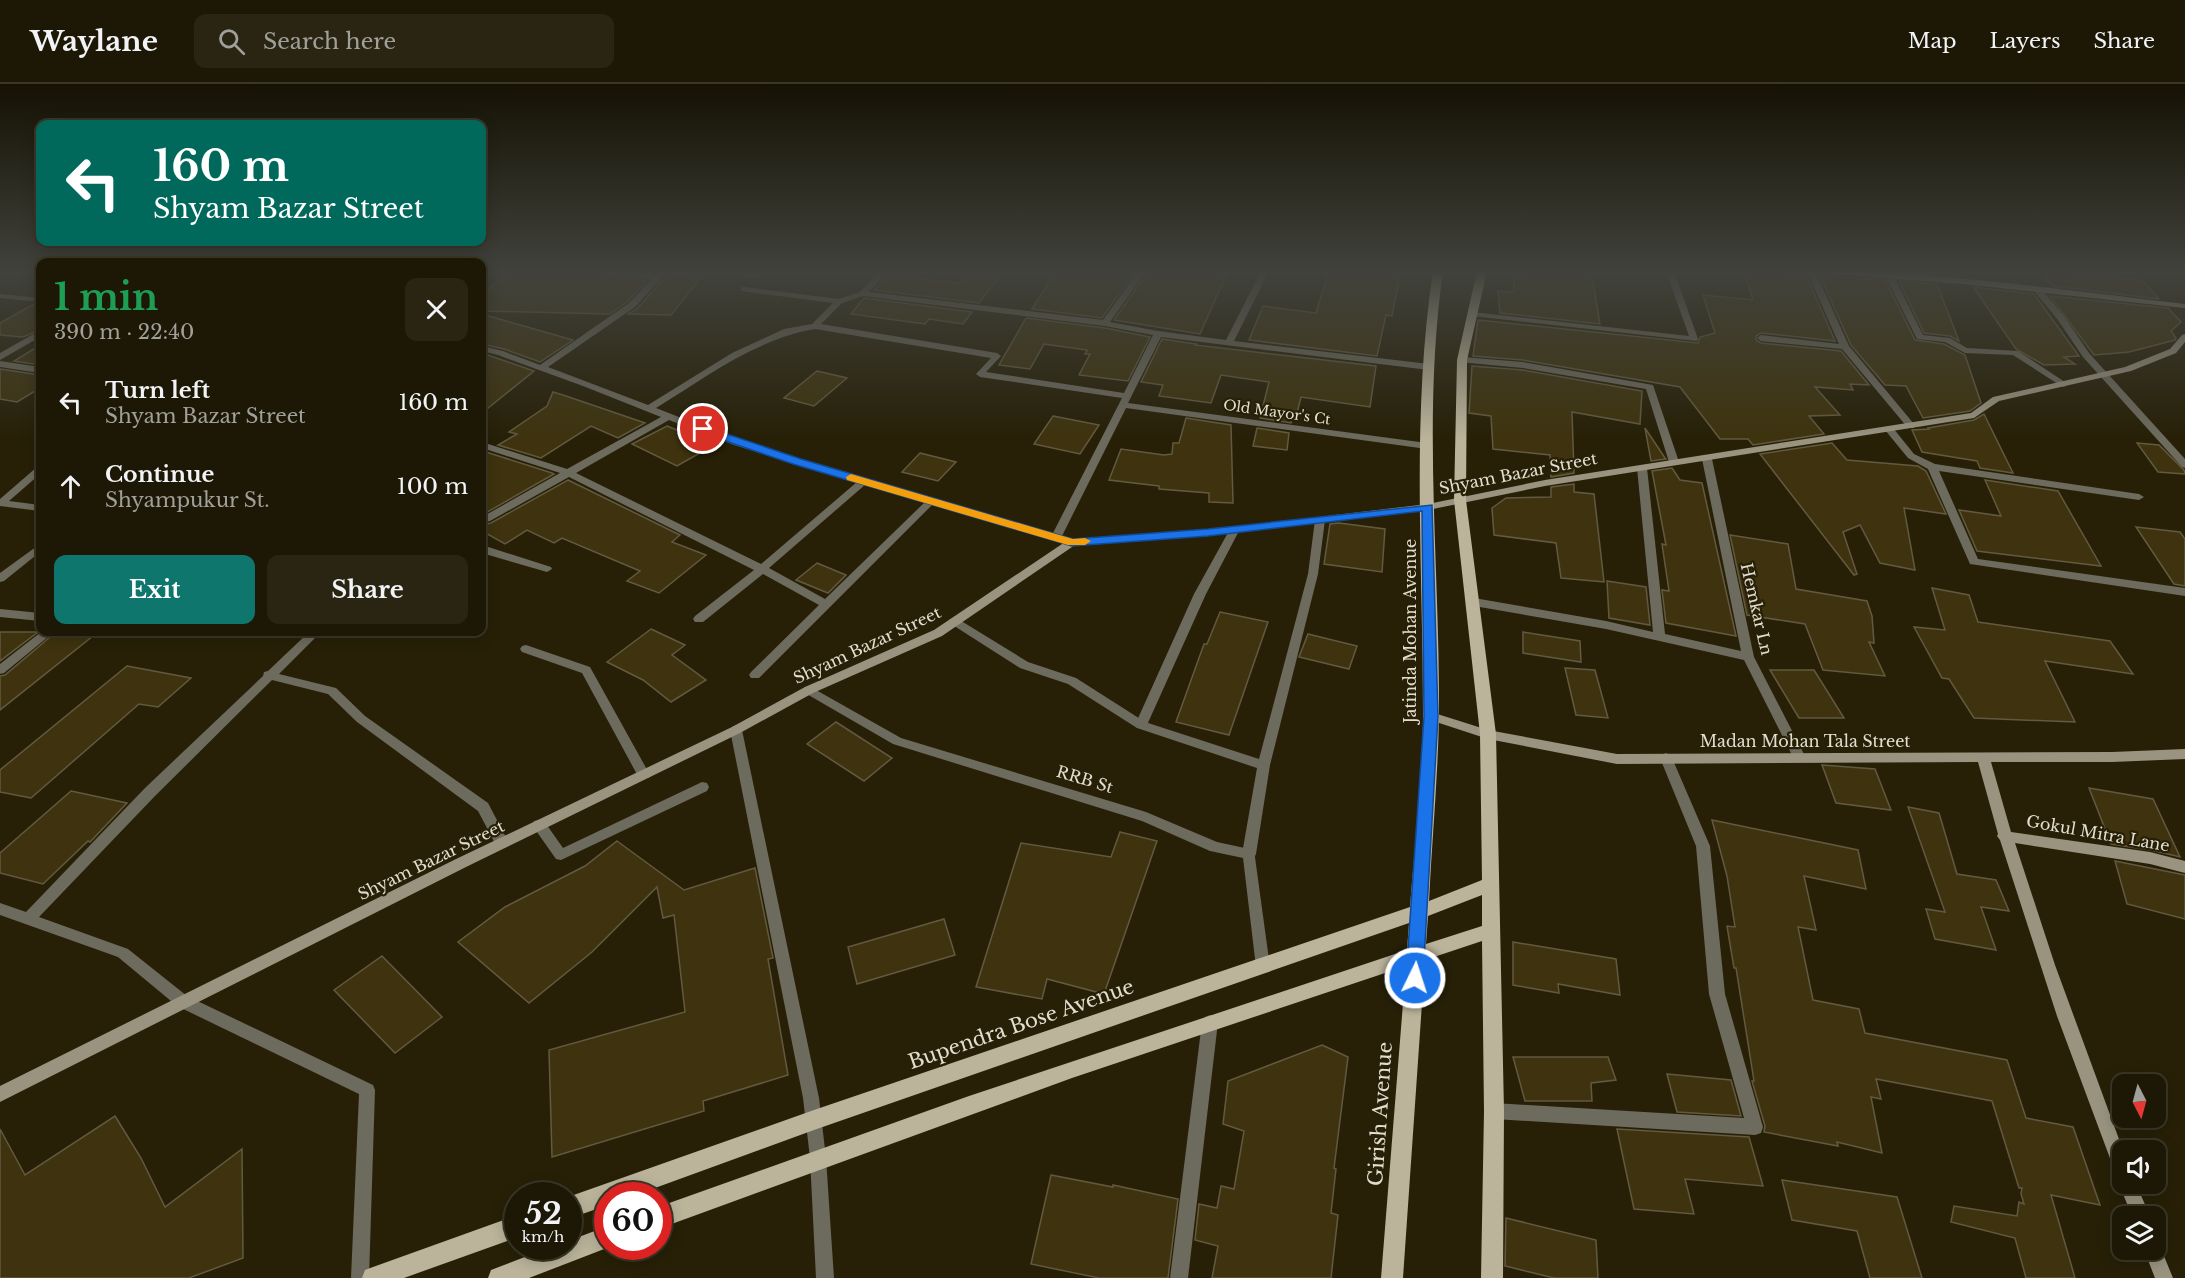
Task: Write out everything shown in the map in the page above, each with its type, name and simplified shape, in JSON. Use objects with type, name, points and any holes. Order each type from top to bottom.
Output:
[{"type":"main road","name":"Jatinda Mohan Avenue","points":[[1416,954],[1431,716],[1427,446],[1430,327]]},
{"type":"main road","points":[[1469,327],[1462,360],[1460,500],[1488,734],[1494,1111],[1492,1278]]},
{"type":"main road","name":"Bupendra Bose Avenue","points":[[582,1203],[814,1120],[1263,967],[1490,885]]},
{"type":"main road","points":[[672,1213],[818,1158],[1210,1022],[1490,931]]},
{"type":"main road","name":"Girish Avenue","points":[[1392,1278],[1416,954]]},
{"type":"main road","points":[[373,1278],[504,1231]]},
{"type":"main road","points":[[499,1278],[594,1242]]},
{"type":"street","points":[[541,368],[601,327]]},
{"type":"street","points":[[649,408],[735,355],[787,332],[812,327]]},
{"type":"street","name":"Old Mayor's Ct","points":[[819,327],[997,356],[980,374],[1126,400],[1427,446]]},
{"type":"street","points":[[1123,327],[1158,334],[1429,367]]},
{"type":"street","points":[[1229,343],[1237,327]]},
{"type":"street","points":[[1585,327],[1694,339],[1690,327]]},
{"type":"street","points":[[1836,327],[1845,347],[1911,426]]},
{"type":"street","points":[[1915,327],[1920,337],[1947,340],[1965,350],[2015,353],[2064,384]]},
{"type":"street","points":[[2067,327],[2086,355],[2185,465]]},
{"type":"street","points":[[1056,538],[1158,334]]},
{"type":"street","points":[[0,357],[36,336]]},
{"type":"street","name":"Shyam Bazar Street","points":[[0,1094],[182,1000],[736,730],[809,690],[938,633],[1072,542],[1235,529],[1428,507],[1545,483],[1974,415],[1996,399],[2128,369],[2173,351],[2185,337]]},
{"type":"street","points":[[1761,338],[1845,347]]},
{"type":"street","points":[[486,352],[541,368],[737,442],[1072,542]]},
{"type":"street","points":[[1462,360],[1523,365],[1650,387],[1674,462]]},
{"type":"street","points":[[0,364],[36,369]]},
{"type":"street","points":[[486,519],[669,416]]},
{"type":"street","points":[[1890,430],[1911,456],[1932,467],[2139,496]]},
{"type":"street","points":[[486,446],[569,473],[762,569],[826,604]]},
{"type":"street","name":"Hemkar Ln","points":[[1707,459],[1748,657],[1800,758]]},
{"type":"street","points":[[1932,467],[1974,562],[2185,592]]},
{"type":"street","points":[[1642,468],[1659,636]]},
{"type":"street","points":[[1,503],[36,472]]},
{"type":"street","points":[[699,619],[762,569],[864,481]]},
{"type":"street","points":[[755,675],[931,501]]},
{"type":"street","points":[[1,503],[36,507]]},
{"type":"street","points":[[1263,967],[1249,854],[1264,765],[1313,574],[1320,520]]},
{"type":"street","points":[[1141,725],[1200,594],[1235,529]]},
{"type":"street","points":[[0,579],[36,550]]},
{"type":"street","points":[[486,550],[547,569]]},
{"type":"street","points":[[1474,602],[1659,636],[1748,657]]},
{"type":"street","points":[[0,613],[36,617]]},
{"type":"street","points":[[954,622],[1024,665],[1072,681],[1141,725],[1264,765]]},
{"type":"street","points":[[0,670],[43,636]]},
{"type":"street","points":[[28,920],[150,792],[311,636]]},
{"type":"street","points":[[526,649],[586,670],[644,775]]},
{"type":"street","points":[[268,675],[332,691],[361,719],[483,807],[502,843]]},
{"type":"street","name":"RRB St","points":[[809,690],[897,741],[1146,817],[1215,847],[1249,854]]},
{"type":"street","name":"Madan Mohan Tala Street","points":[[1431,716],[1488,734],[1617,759],[2185,754]]},
{"type":"street","points":[[736,730],[814,1120],[825,1278]]},
{"type":"street","points":[[1983,757],[2004,836],[2112,1143]]},
{"type":"street","points":[[1494,1111],[1755,1126],[1717,994],[1703,846],[1666,758]]},
{"type":"street","points":[[539,825],[561,855],[702,787]]},
{"type":"street","name":"Gokul Mitra Lane","points":[[2004,836],[2151,858],[2185,867]]},
{"type":"street","points":[[0,909],[123,953],[182,1000],[367,1090],[360,1278]]},
{"type":"street","points":[[1179,1278],[1210,1022]]},
{"type":"street","points":[[2157,1260],[2164,1278]]},
{"type":"building","points":[[0,327],[36,327],[36,332],[23,337],[0,335]]},
{"type":"building","points":[[486,327],[527,327],[573,340],[540,362],[486,345]]},
{"type":"building","points":[[1021,327],[1095,327],[1150,337],[1128,381],[1079,375],[1090,354],[1085,354],[1087,350],[1044,344],[1030,369],[999,365]]},
{"type":"building","points":[[1155,327],[1203,327],[1200,334]]},
{"type":"building","points":[[1254,327],[1383,327],[1377,356],[1249,340]]},
{"type":"building","points":[[1477,327],[1542,327],[1698,343],[1700,337],[1715,333],[1713,327],[1829,327],[1835,341],[1761,333],[1756,336],[1756,340],[1761,343],[1841,351],[1869,385],[1850,384],[1853,390],[1815,387],[1840,415],[1809,416],[1824,434],[1753,445],[1748,439],[1720,439],[1680,387],[1523,360],[1473,356]]},
{"type":"building","points":[[1843,327],[1908,327],[1915,340],[1944,344],[1965,355],[1981,403],[1970,411],[1923,418],[1906,386],[1885,385],[1851,345]]},
{"type":"building","points":[[1921,327],[1953,327],[1959,341],[1950,336],[1924,333]]},
{"type":"building","points":[[2001,327],[2058,327],[2079,356],[2064,357],[2075,364],[2044,365],[2016,349]]},
{"type":"building","points":[[2073,327],[2176,327],[2171,331],[2175,340],[2129,352],[2094,355]]},
{"type":"building","points":[[1162,339],[1195,345],[1376,366],[1370,407],[1301,397],[1296,417],[1292,416],[1291,423],[1260,418],[1269,382],[1221,375],[1211,403],[1159,396],[1163,385],[1141,382]]},
{"type":"building","points":[[36,347],[36,364],[14,361]]},
{"type":"building","points":[[486,354],[534,371],[486,410]]},
{"type":"building","points":[[1472,366],[1523,370],[1642,391],[1640,424],[1572,412],[1574,473],[1551,477],[1550,455],[1493,449],[1491,416],[1469,413]]},
{"type":"building","points":[[0,369],[36,374],[36,390],[17,402],[0,399]]},
{"type":"building","points":[[817,371],[847,378],[814,406],[784,398]]},
{"type":"building","points":[[553,392],[645,423],[618,438],[591,426],[541,458],[498,445],[517,434],[509,432],[547,406]]},
{"type":"building","points":[[1984,414],[2013,473],[1980,468],[1977,461],[1922,452],[1912,430],[1974,420]]},
{"type":"building","points":[[1053,416],[1099,425],[1080,454],[1034,444]]},
{"type":"building","points":[[1186,418],[1231,425],[1233,503],[1209,502],[1209,493],[1159,489],[1159,486],[1109,480],[1121,449],[1172,454],[1173,443],[1179,443]]},
{"type":"building","points":[[667,426],[714,445],[677,466],[632,444]]},
{"type":"building","points":[[1257,428],[1289,433],[1287,450],[1253,446]]},
{"type":"building","points":[[1645,428],[1665,458],[1666,459],[1651,461]]},
{"type":"building","points":[[1832,443],[1847,460],[1918,466],[1926,471],[1946,514],[1904,508],[1915,570],[1880,563],[1860,525],[1843,532],[1857,574],[1854,575],[1760,454]]},
{"type":"building","points":[[2137,443],[2159,445],[2184,470],[2185,474],[2158,472]]},
{"type":"building","points":[[486,452],[554,474],[486,513]]},
{"type":"building","points":[[920,453],[956,462],[938,481],[902,472]]},
{"type":"building","points":[[1672,468],[1680,480],[1702,483],[1736,636],[1666,623],[1662,590],[1669,591],[1662,544],[1666,545],[1652,471]]},
{"type":"building","points":[[568,480],[680,535],[672,542],[706,555],[659,593],[627,581],[640,571],[562,538],[554,543],[527,530],[505,544],[486,533],[486,524]]},
{"type":"building","points":[[1985,480],[2058,491],[2101,566],[1977,551],[1959,510],[2001,516]]},
{"type":"building","points":[[1574,484],[1574,492],[1594,494],[1604,582],[1561,578],[1556,543],[1494,535],[1492,508],[1506,498],[1551,497],[1551,487]]},
{"type":"building","points":[[1339,523],[1385,529],[1382,572],[1324,564],[1330,524]]},
{"type":"building","points":[[2136,527],[2180,532],[2185,539],[2185,586],[2174,584]]},
{"type":"building","points":[[1730,535],[1788,544],[1796,589],[1867,601],[1872,616],[1874,643],[1869,642],[1885,676],[1823,670],[1805,624],[1747,615]]},
{"type":"building","points":[[817,563],[846,575],[828,593],[796,580]]},
{"type":"building","points":[[1607,581],[1646,587],[1650,625],[1609,618]]},
{"type":"building","points":[[1932,588],[1969,595],[1978,622],[2110,641],[2133,674],[2045,661],[2075,722],[1974,718],[1949,679],[1942,678],[1914,627],[1945,630]]},
{"type":"building","points":[[1220,612],[1268,622],[1229,735],[1176,722],[1204,644],[1207,644]]},
{"type":"building","points":[[651,629],[685,645],[672,655],[706,680],[671,702],[643,680],[607,662]]},
{"type":"building","points":[[0,632],[36,632],[36,634],[0,661]]},
{"type":"building","points":[[1523,632],[1580,641],[1581,662],[1523,653]]},
{"type":"building","points":[[1308,634],[1357,646],[1349,669],[1299,657]]},
{"type":"building","points":[[51,636],[93,636],[0,710],[0,676],[5,675]]},
{"type":"building","points":[[127,666],[191,678],[158,707],[139,704],[31,798],[0,792],[0,770]]},
{"type":"building","points":[[1565,668],[1595,670],[1608,718],[1576,715]]},
{"type":"building","points":[[1770,670],[1814,670],[1844,718],[1799,718]]},
{"type":"building","points":[[836,722],[892,758],[864,781],[807,744]]},
{"type":"building","points":[[1822,765],[1875,769],[1891,810],[1836,803]]},
{"type":"building","points":[[2089,788],[2153,799],[2180,857],[2111,844]]},
{"type":"building","points":[[71,791],[127,803],[90,842],[88,841],[43,884],[0,873],[0,853]]},
{"type":"building","points":[[1908,807],[1939,813],[1957,874],[1996,880],[2009,911],[1981,907],[1996,950],[1935,939],[1926,909],[1945,912]]},
{"type":"building","points":[[1712,820],[1858,850],[1866,889],[1804,876],[1816,930],[1798,927],[1813,1000],[1859,1009],[1865,1033],[2007,1060],[2026,1118],[2073,1127],[2100,1205],[2051,1195],[2075,1278],[2026,1278],[2015,1238],[1951,1222],[1954,1206],[2017,1216],[2019,1202],[2024,1204],[2022,1188],[2019,1188],[1992,1101],[1876,1079],[1881,1099],[1871,1097],[1882,1153],[1837,1142],[1838,1146],[1764,1132],[1765,1126],[1752,1081],[1754,1081],[1736,968],[1734,968],[1727,926],[1735,927],[1727,876]]},
{"type":"building","points":[[1120,832],[1157,841],[1104,994],[1047,979],[1042,999],[976,987],[1021,843],[1111,857]]},
{"type":"building","points":[[617,841],[684,890],[755,868],[773,958],[768,959],[788,1075],[703,1101],[704,1111],[552,1157],[549,1050],[685,1012],[674,915],[663,918],[657,887],[592,952],[529,1003],[458,942],[505,907],[585,866]]},
{"type":"building","points":[[2115,861],[2185,875],[2185,919],[2127,904]]},
{"type":"building","points":[[944,919],[955,955],[857,984],[848,947]]},
{"type":"building","points":[[1513,942],[1616,959],[1620,995],[1558,984],[1559,993],[1513,985]]},
{"type":"building","points":[[382,956],[442,1017],[395,1053],[334,990]]},
{"type":"building","points":[[1322,1045],[1348,1057],[1334,1168],[1336,1169],[1331,1213],[1338,1215],[1331,1278],[1212,1278],[1218,1246],[1195,1240],[1199,1204],[1217,1208],[1221,1186],[1234,1189],[1244,1131],[1223,1124],[1228,1081]]},
{"type":"building","points":[[1513,1057],[1608,1057],[1616,1080],[1591,1083],[1592,1101],[1525,1101]]},
{"type":"building","points":[[1667,1074],[1731,1080],[1741,1116],[1677,1112]]},
{"type":"building","points":[[115,1116],[141,1158],[165,1207],[242,1149],[243,1258],[189,1278],[0,1278],[0,1129],[25,1175]]},
{"type":"building","points":[[1617,1129],[1749,1137],[1763,1186],[1685,1179],[1694,1214],[1634,1209]]},
{"type":"building","points":[[1051,1175],[1178,1199],[1168,1278],[1099,1278],[1031,1264]]},
{"type":"building","points":[[1782,1180],[1897,1197],[1922,1278],[1870,1278],[1857,1231],[1792,1220]]},
{"type":"building","points":[[1506,1218],[1596,1240],[1598,1278],[1554,1278],[1505,1266]]},
{"type":"slow traffic","points":[[851,477],[1072,542],[1085,541]]},
{"type":"route","points":[[703,429],[797,461],[1072,542],[1208,532],[1428,507],[1431,716],[1415,978]]}]
